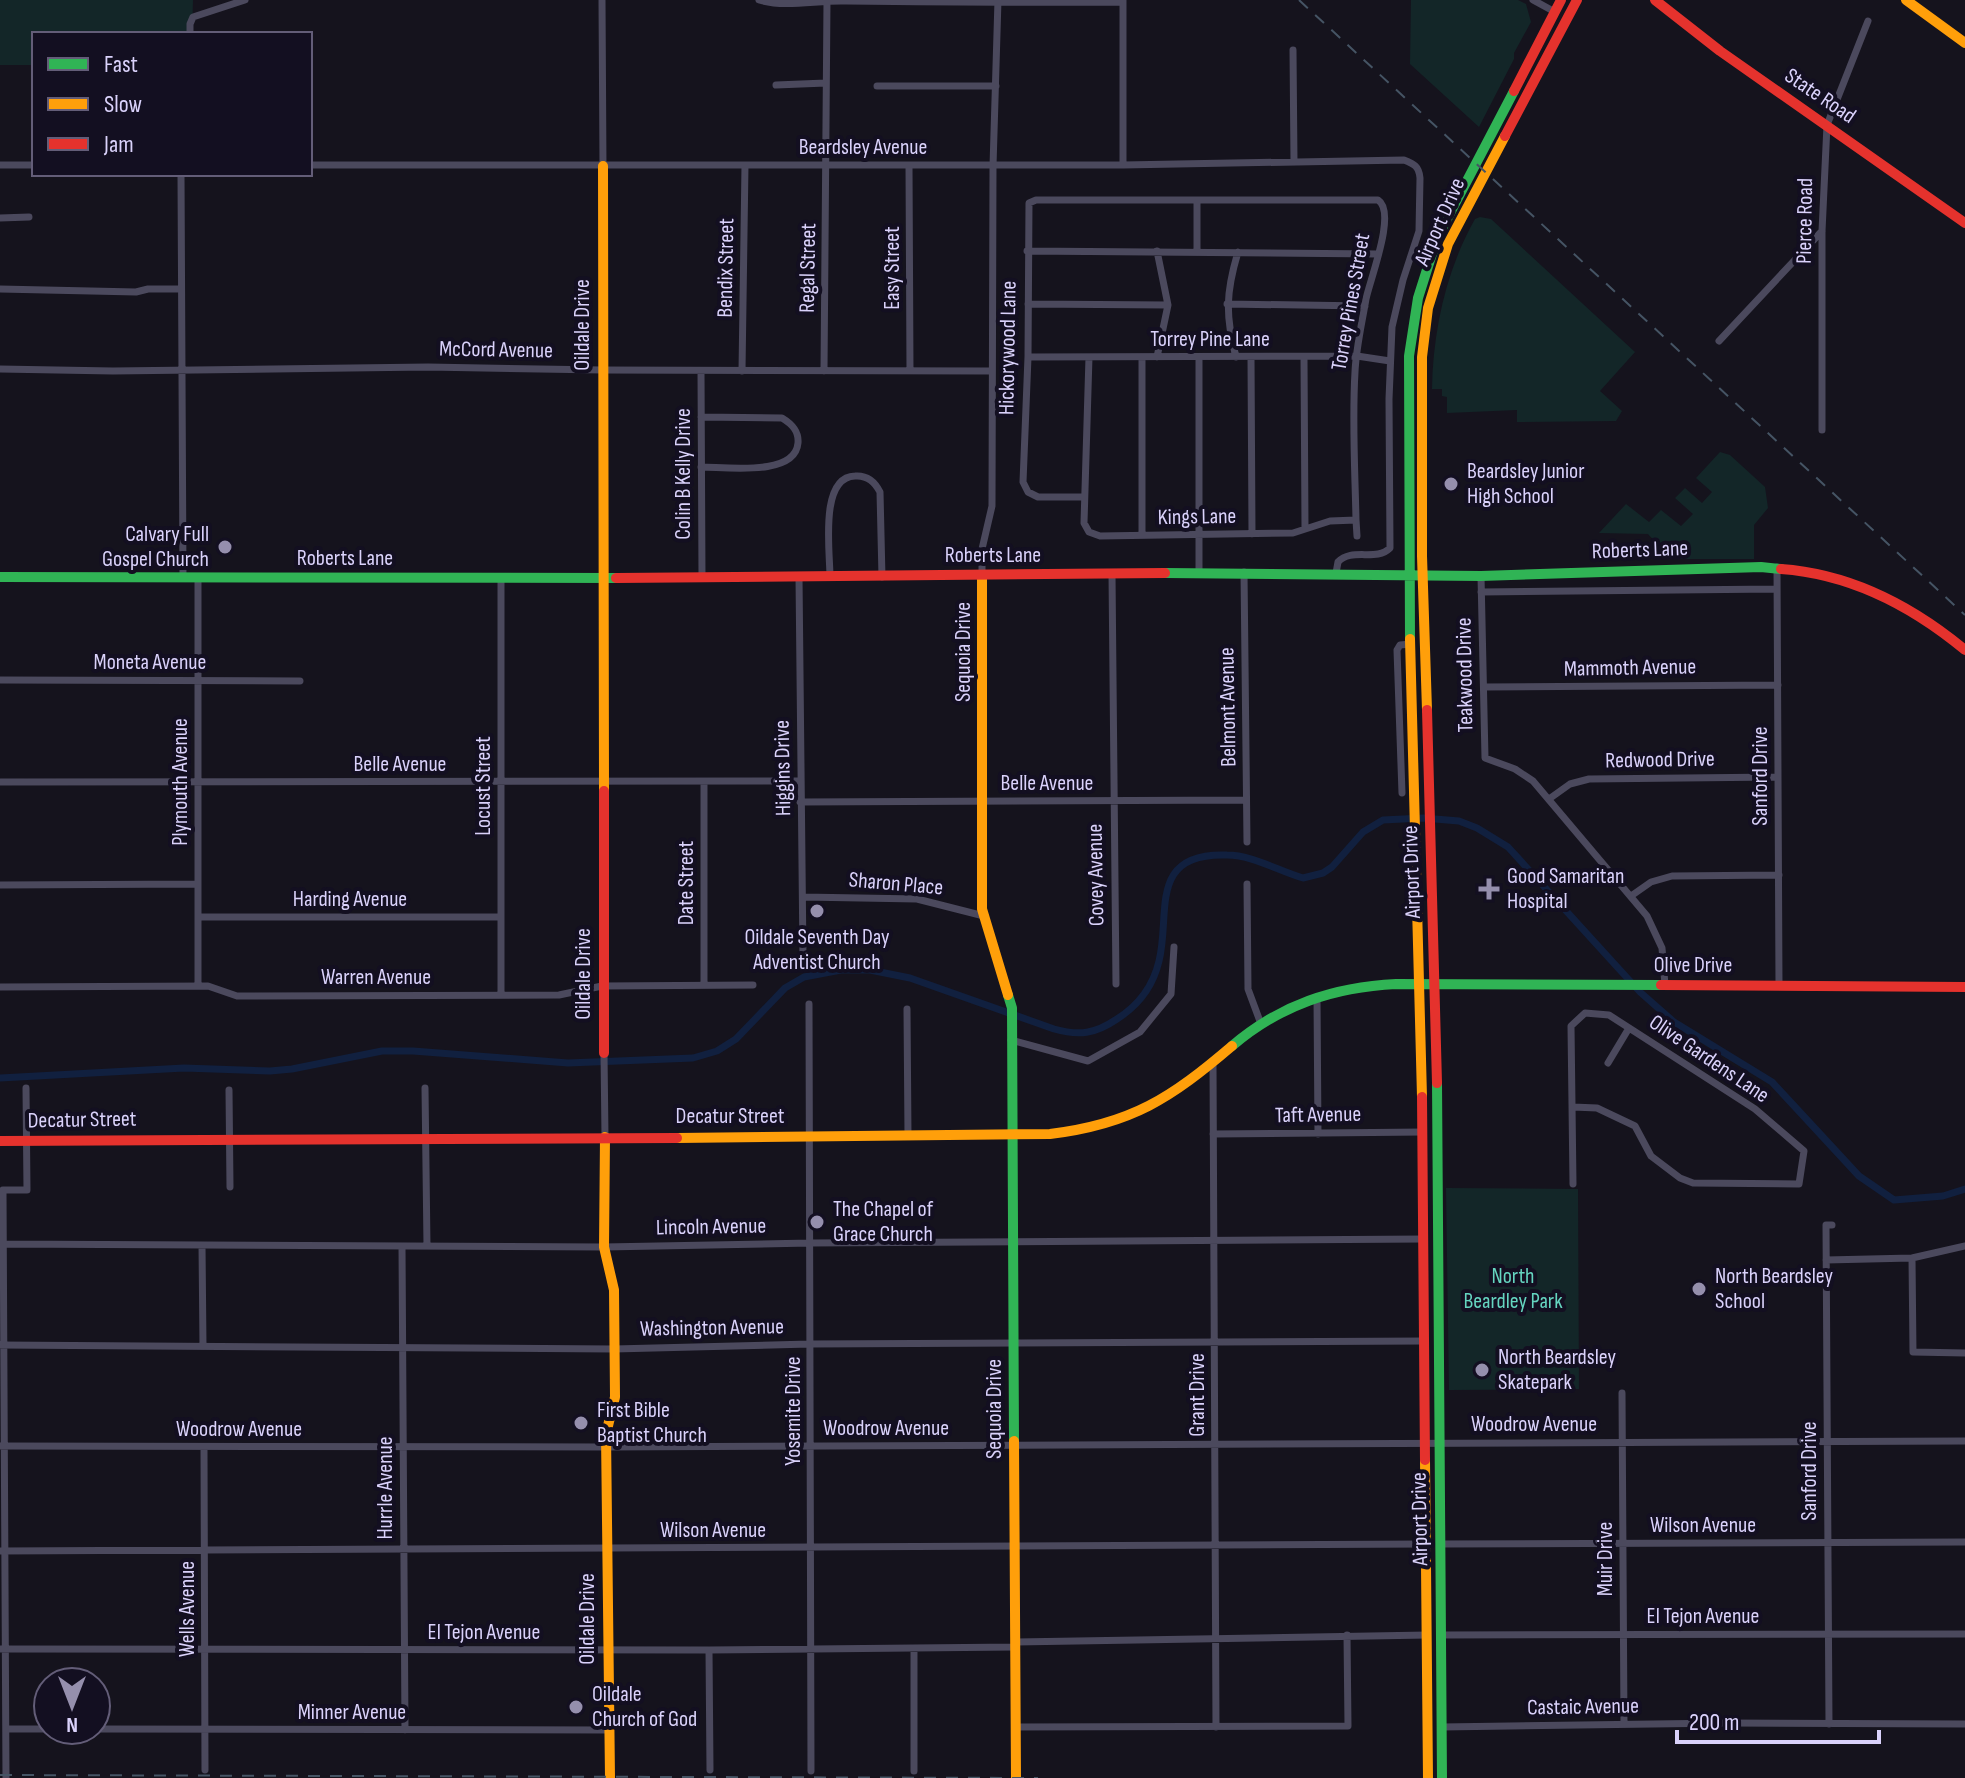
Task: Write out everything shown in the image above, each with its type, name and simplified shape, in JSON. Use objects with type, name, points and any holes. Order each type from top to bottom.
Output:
[{"type":"main road","name":"Airport Drive","points":[[1428,1778],[1421,984],[1409,573],[1408,372],[1418,298],[1430,255],[1444,222],[1561,0]]},
{"type":"main road","name":"Airport Drive","points":[[1442,1778],[1436,984],[1420,377],[1433,288],[1457,224],[1577,0]]},
{"type":"main road","name":"State Road","points":[[1655,0],[1720,51],[1965,223]]},
{"type":"main road","points":[[1895,0],[1926,13]]},
{"type":"main road","points":[[1906,0],[1965,43]]},
{"type":"main road","name":"Oildale Drive","points":[[603,166],[604,1053]]},
{"type":"main road","name":"Roberts Lane","points":[[0,577],[882,577],[1244,572],[1481,576],[1777,567],[1833,577],[1893,599],[1930,621],[1965,650]]},
{"type":"main road","name":"Sequoia Drive","points":[[982,575],[984,916],[1012,1008],[1016,1778]]},
{"type":"main road","name":"Olive Drive","points":[[1421,984],[1965,987]]},
{"type":"main road","name":"Decatur Street","points":[[0,1141],[426,1140],[1071,1132],[1119,1120],[1168,1097],[1261,1024],[1317,997],[1358,987],[1421,984]]},
{"type":"main road","name":"Oildale Drive","points":[[605,1137],[604,1247],[614,1290],[615,1401],[607,1425],[606,1447],[610,1778]]},
{"type":"street","points":[[190,32],[193,17],[245,0]]},
{"type":"street","points":[[602,0],[603,166]]},
{"type":"street","points":[[759,0],[1123,1],[1123,165]]},
{"type":"street","points":[[1533,0],[1555,12]]},
{"type":"street","name":"Regal Street","points":[[824,371],[827,1]]},
{"type":"street","name":"Sequoia Drive","points":[[982,575],[982,549],[992,506],[993,166],[998,2]]},
{"type":"street","name":"Pierce Road","points":[[1822,430],[1822,231],[1827,125],[1868,21]]},
{"type":"street","points":[[1293,50],[1294,162]]},
{"type":"street","points":[[776,85],[826,83]]},
{"type":"street","points":[[877,86],[996,86]]},
{"type":"street","name":"Beardsley Avenue","points":[[312,165],[993,166],[1404,160],[1419,169],[1419,231],[1396,307],[1390,361]]},
{"type":"street","points":[[0,165],[32,165]]},
{"type":"street","name":"Bendix Street","points":[[742,371],[745,165]]},
{"type":"street","name":"Easy Street","points":[[909,165],[910,371]]},
{"type":"street","points":[[181,176],[183,578]]},
{"type":"street","name":"Torrey Pines Street","points":[[1029,203],[1036,200],[1378,200],[1383,203],[1386,211],[1357,356],[1354,406],[1357,536]]},
{"type":"street","points":[[1197,200],[1197,251]]},
{"type":"street","name":"Hickorywood Lane","points":[[1029,203],[1023,482],[1028,492],[1038,497],[1084,497]]},
{"type":"street","points":[[0,218],[29,217]]},
{"type":"street","points":[[1719,341],[1822,231]]},
{"type":"street","points":[[1027,251],[1378,254]]},
{"type":"street","points":[[1157,251],[1168,305],[1157,357]]},
{"type":"street","points":[[1236,357],[1227,304],[1228,286],[1238,252]]},
{"type":"street","points":[[0,289],[136,292],[181,289]]},
{"type":"street","points":[[1028,304],[1168,305]]},
{"type":"street","points":[[1227,304],[1365,306]]},
{"type":"street","name":"Torrey Pine Lane","points":[[1028,357],[1357,356],[1390,361]]},
{"type":"street","points":[[1084,497],[1089,357]]},
{"type":"street","points":[[1142,357],[1142,535]]},
{"type":"street","points":[[1199,357],[1199,573]]},
{"type":"street","points":[[1251,357],[1252,534]]},
{"type":"street","points":[[1304,358],[1305,528],[1330,521],[1356,520]]},
{"type":"street","points":[[1336,573],[1338,562],[1347,555],[1376,555],[1390,548],[1390,361]]},
{"type":"street","name":"McCord Avenue","points":[[0,369],[113,371],[428,367],[992,371]]},
{"type":"street","name":"Colin B Kelly Drive","points":[[701,371],[702,577]]},
{"type":"street","points":[[701,417],[782,418],[793,426],[798,444],[789,460],[777,466],[701,467]]},
{"type":"street","points":[[830,577],[831,495],[837,484],[854,476],[867,478],[880,492],[882,577]]},
{"type":"street","name":"Kings Lane","points":[[1084,497],[1084,523],[1089,532],[1100,536],[1293,533],[1305,528]]},
{"type":"street","name":"Sanford Drive","points":[[1777,567],[1779,985]]},
{"type":"street","name":"Belmont Avenue","points":[[1244,572],[1247,842]]},
{"type":"street","name":"Covey Avenue","points":[[1112,574],[1116,984]]},
{"type":"street","name":"Teakwood Drive","points":[[1481,576],[1485,758],[1524,774],[1549,799],[1647,916],[1658,936],[1664,961],[1665,985]]},
{"type":"street","name":"Higgins Drive","points":[[799,577],[803,958]]},
{"type":"street","name":"Plymouth Avenue","points":[[198,578],[198,986]]},
{"type":"street","name":"Locust Street","points":[[501,578],[501,995]]},
{"type":"street","points":[[1481,592],[1776,589]]},
{"type":"street","points":[[1402,793],[1397,650],[1400,645],[1411,644]]},
{"type":"street","name":"Moneta Avenue","points":[[0,680],[300,681]]},
{"type":"street","name":"Mammoth Avenue","points":[[1484,687],[1778,685]]},
{"type":"street","name":"Redwood Drive","points":[[1549,799],[1570,784],[1589,779],[1778,777]]},
{"type":"street","name":"Belle Avenue","points":[[0,782],[800,781]]},
{"type":"street","name":"Date Street","points":[[704,782],[704,985]]},
{"type":"street","name":"Belle Avenue","points":[[800,802],[1246,800]]},
{"type":"street","points":[[1631,896],[1651,882],[1672,876],[1779,875]]},
{"type":"street","points":[[0,885],[198,884]]},
{"type":"street","points":[[1247,884],[1248,989],[1261,1024]]},
{"type":"street","name":"Sharon Place","points":[[803,897],[917,899],[984,916]]},
{"type":"street","name":"Harding Avenue","points":[[198,917],[501,917]]},
{"type":"street","points":[[1011,1040],[1088,1061],[1140,1032],[1171,994],[1174,947]]},
{"type":"street","name":"Warren Avenue","points":[[0,987],[208,986],[237,996],[559,995],[602,986],[753,985]]},
{"type":"street","points":[[1317,997],[1318,1134]]},
{"type":"street","name":"Yosemite Drive","points":[[809,1004],[811,1771]]},
{"type":"street","points":[[907,1009],[908,1135]]},
{"type":"street","name":"Olive Gardens Lane","points":[[1585,1013],[1609,1015],[1629,1028],[1755,1109],[1804,1151],[1799,1184],[1693,1183],[1680,1178],[1651,1156],[1635,1126],[1597,1108],[1573,1107],[1571,1026],[1585,1013]]},
{"type":"street","points":[[1608,1063],[1629,1028]]},
{"type":"street","name":"Oildale Drive","points":[[604,1053],[605,1137]]},
{"type":"street","name":"Grant Drive","points":[[1213,1062],[1216,1727]]},
{"type":"street","points":[[6,1778],[1,1244],[3,1190],[27,1190],[26,1088]]},
{"type":"street","points":[[425,1088],[427,1246]]},
{"type":"street","points":[[229,1090],[230,1187]]},
{"type":"street","points":[[1573,1107],[1573,1184]]},
{"type":"street","name":"Taft Avenue","points":[[1213,1134],[1423,1132]]},
{"type":"street","name":"Sanford Drive","points":[[1829,1724],[1826,1225],[1832,1225]]},
{"type":"street","name":"Lincoln Avenue","points":[[1,1244],[604,1247],[1424,1239]]},
{"type":"street","points":[[202,1245],[203,1346]]},
{"type":"street","name":"Hurrle Avenue","points":[[402,1246],[405,1730]]},
{"type":"street","points":[[1826,1260],[1912,1258],[1965,1246]]},
{"type":"street","points":[[1912,1258],[1913,1352],[1965,1353]]},
{"type":"street","name":"Washington Avenue","points":[[2,1345],[614,1349],[810,1344],[1425,1341]]},
{"type":"street","name":"Muir Drive","points":[[1622,1393],[1624,1724]]},
{"type":"street","name":"Woodrow Avenue","points":[[2,1446],[606,1447],[1965,1441]]},
{"type":"street","name":"Wells Avenue","points":[[204,1447],[205,1770]]},
{"type":"street","name":"Wilson Avenue","points":[[1441,1544],[1965,1542]]},
{"type":"street","name":"Wilson Avenue","points":[[3,1551],[1427,1544]]},
{"type":"street","name":"El Tejon Avenue","points":[[1442,1635],[1965,1634]]},
{"type":"street","points":[[1015,1727],[1348,1726],[1347,1635]]},
{"type":"street","name":"El Tejon Avenue","points":[[3,1649],[914,1648],[1427,1635]]},
{"type":"street","points":[[914,1648],[914,1771]]},
{"type":"street","points":[[709,1650],[710,1770]]},
{"type":"street","points":[[5,1723],[32,1727]]},
{"type":"street","name":"Castaic Avenue","points":[[1442,1727],[1965,1724]]},
{"type":"street","name":"Minner Avenue","points":[[112,1729],[608,1730]]},
{"type":"green space","points":[[0,0],[193,0],[192,32],[32,32],[32,65],[0,65]]},
{"type":"green space","points":[[1411,0],[1518,0],[1526,4],[1531,22],[1479,127],[1410,64]]},
{"type":"green space","points":[[1475,219],[1491,219],[1635,352],[1600,391],[1622,411],[1616,421],[1517,422],[1517,410],[1447,413],[1447,397],[1442,396],[1442,389],[1432,389],[1438,323],[1456,259]]},
{"type":"green space","points":[[1720,452],[1730,455],[1765,487],[1768,508],[1754,525],[1754,559],[1674,559],[1666,545],[1648,534],[1599,533],[1626,504],[1649,522],[1661,510],[1681,526],[1693,514],[1675,498],[1685,488],[1702,503],[1712,492],[1696,478]]},
{"type":"green space","name":"North Beardley Park","points":[[1446,1188],[1578,1189],[1579,1389],[1449,1390]]},
{"type":"waterway","points":[[0,1078],[184,1068],[270,1071],[382,1051],[568,1063],[693,1058],[717,1051],[736,1039],[785,988],[804,977],[841,970],[870,970],[910,978],[1054,1029],[1087,1032],[1125,1014],[1149,987],[1159,961],[1168,889],[1173,875],[1184,864],[1202,857],[1236,856],[1256,860],[1303,878],[1323,873],[1332,867],[1363,832],[1383,820],[1423,818],[1459,821],[1508,847],[1640,992],[1674,1022],[1772,1082],[1859,1176],[1894,1200],[1943,1196],[1965,1189]]},
{"type":"railway","points":[[1299,0],[1965,615]]},
{"type":"railway","points":[[0,1775],[1038,1778]]},
{"type":"traffic: fast","points":[[1410,639],[1409,356],[1418,298],[1437,238],[1514,91]]},
{"type":"traffic: fast","points":[[1165,573],[1481,576],[1761,567],[1781,569]]},
{"type":"traffic: fast","points":[[0,577],[616,578]]},
{"type":"traffic: fast","points":[[1232,1046],[1269,1019],[1289,1009],[1351,989],[1396,984],[1661,985]]},
{"type":"traffic: fast","points":[[1008,995],[1012,1008],[1014,1441]]},
{"type":"traffic: fast","points":[[1437,1083],[1442,1778]]},
{"type":"traffic: slow","points":[[1906,0],[1965,43]]},
{"type":"traffic: slow","points":[[1427,710],[1422,556],[1422,357],[1428,308],[1448,244],[1505,136]]},
{"type":"traffic: slow","points":[[603,166],[604,791]]},
{"type":"traffic: slow","points":[[982,575],[982,909],[1008,995]]},
{"type":"traffic: slow","points":[[1410,639],[1422,1097]]},
{"type":"traffic: slow","points":[[677,1138],[1050,1134],[1104,1123],[1149,1106],[1232,1046]]},
{"type":"traffic: slow","points":[[605,1137],[604,1247],[614,1290],[615,1397],[606,1434],[610,1778]]},
{"type":"traffic: slow","points":[[1014,1441],[1016,1778]]},
{"type":"traffic: slow","points":[[1425,1460],[1428,1778]]},
{"type":"traffic: jam","points":[[1514,91],[1561,0]]},
{"type":"traffic: jam","points":[[1505,136],[1577,0]]},
{"type":"traffic: jam","points":[[1655,0],[1720,51],[1965,223]]},
{"type":"traffic: jam","points":[[1781,569],[1832,578],[1879,595],[1924,619],[1965,650]]},
{"type":"traffic: jam","points":[[616,578],[1165,573]]},
{"type":"traffic: jam","points":[[1427,710],[1437,1083]]},
{"type":"traffic: jam","points":[[604,791],[604,1053]]},
{"type":"traffic: jam","points":[[1661,985],[1965,987]]},
{"type":"traffic: jam","points":[[1422,1097],[1425,1460]]},
{"type":"traffic: jam","points":[[0,1141],[677,1138]]},
{"type":"place","name":"Beardsley Junior High School","points":[[1451,484]]},
{"type":"place","name":"Calvary Full Gospel Church","points":[[225,547]]},
{"type":"place","name":"Good Samaritan Hospital","points":[[1489,889]]},
{"type":"place","name":"Oildale Seventh Day Adventist Church","points":[[817,911]]},
{"type":"place","name":"The Chapel of Grace Church","points":[[817,1222]]},
{"type":"place","name":"North Beardsley School","points":[[1699,1289]]},
{"type":"place","name":"North Beardsley Skatepark","points":[[1482,1370]]},
{"type":"place","name":"First Bible Baptist Church","points":[[581,1423]]},
{"type":"place","name":"Oildale Church of God","points":[[576,1707]]}]
